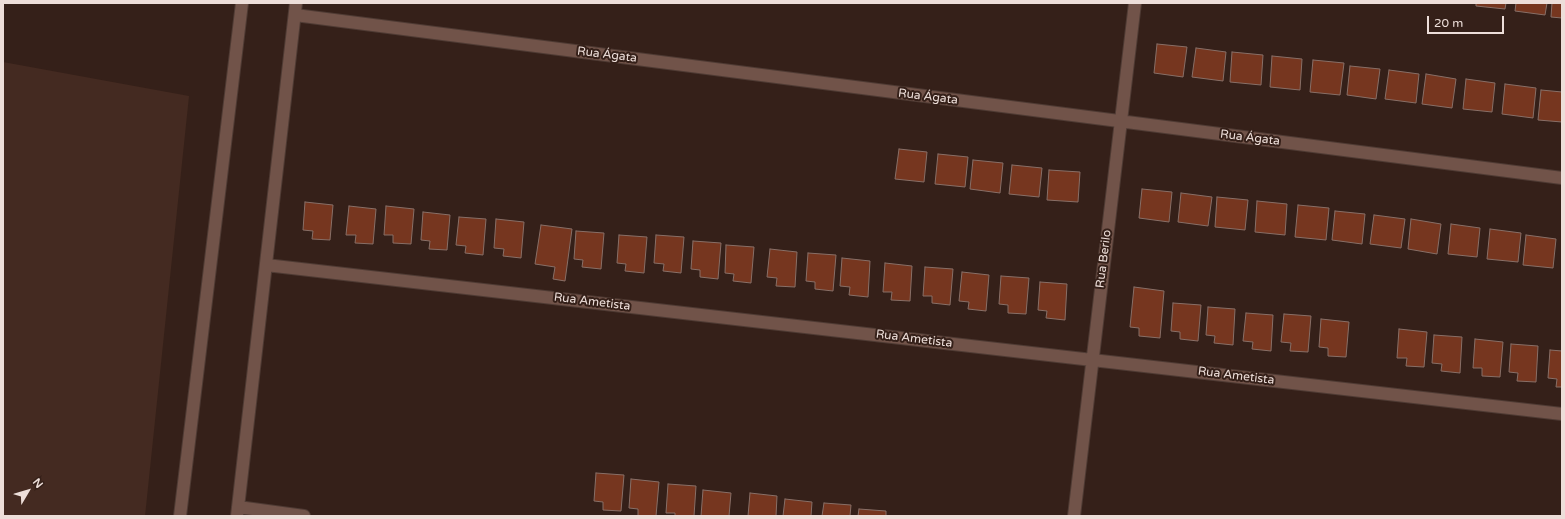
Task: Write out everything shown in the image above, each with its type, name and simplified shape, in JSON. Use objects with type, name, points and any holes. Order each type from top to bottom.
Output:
[{"type":"street","points":[[180,516],[242,3]]},
{"type":"street","name":"Rua Berilo","points":[[1074,516],[1135,3]]},
{"type":"street","points":[[296,9],[238,512],[304,516]]},
{"type":"street","name":"Rua Ágata","points":[[296,9],[1121,122],[1562,178]]},
{"type":"street","name":"Rua Ametista","points":[[266,265],[1562,414]]},
{"type":"shaded area","points":[[3,62],[189,96],[145,516],[3,516]]},
{"type":"building","points":[[1476,3],[1506,3],[1505,9],[1476,6]]},
{"type":"building","points":[[1516,3],[1547,3],[1545,15],[1515,11]]},
{"type":"building","points":[[1552,3],[1562,3],[1562,18],[1551,17]]},
{"type":"building","points":[[1157,44],[1187,47],[1183,77],[1154,73]]},
{"type":"building","points":[[1196,48],[1226,52],[1223,81],[1192,77]]},
{"type":"building","points":[[1232,52],[1263,55],[1261,85],[1230,82]]},
{"type":"building","points":[[1272,56],[1302,59],[1300,90],[1270,87]]},
{"type":"building","points":[[1313,60],[1344,63],[1340,95],[1310,92]]},
{"type":"building","points":[[1350,66],[1380,69],[1376,99],[1347,95]]},
{"type":"building","points":[[1389,70],[1419,74],[1416,103],[1385,99]]},
{"type":"building","points":[[1426,74],[1456,79],[1452,108],[1422,104]]},
{"type":"building","points":[[1466,79],[1495,83],[1492,112],[1463,109]]},
{"type":"building","points":[[1505,84],[1536,88],[1533,118],[1502,114]]},
{"type":"building","points":[[1541,90],[1562,92],[1562,122],[1538,120]]},
{"type":"building","points":[[899,149],[927,152],[924,182],[895,179]]},
{"type":"building","points":[[938,154],[968,157],[965,187],[935,184]]},
{"type":"building","points":[[973,160],[1003,163],[1000,193],[970,189]]},
{"type":"building","points":[[1012,165],[1042,168],[1039,197],[1009,194]]},
{"type":"building","points":[[1049,170],[1080,172],[1078,202],[1047,200]]},
{"type":"building","points":[[1142,189],[1172,192],[1169,222],[1139,218]]},
{"type":"building","points":[[1181,193],[1212,197],[1208,226],[1178,222]]},
{"type":"building","points":[[1217,197],[1248,200],[1245,230],[1215,227]]},
{"type":"building","points":[[1257,201],[1287,204],[1285,235],[1255,232]]},
{"type":"building","points":[[305,202],[333,205],[330,240],[312,239],[313,231],[303,230]]},
{"type":"building","points":[[1298,205],[1329,208],[1326,240],[1295,237]]},
{"type":"building","points":[[349,206],[376,209],[373,244],[355,243],[356,235],[346,235]]},
{"type":"building","points":[[386,206],[414,209],[411,244],[393,243],[393,235],[384,235]]},
{"type":"building","points":[[1335,211],[1365,214],[1362,244],[1332,240]]},
{"type":"building","points":[[423,212],[450,215],[447,250],[429,249],[430,241],[421,240]]},
{"type":"building","points":[[1374,215],[1405,219],[1401,248],[1370,244]]},
{"type":"building","points":[[459,217],[486,219],[483,255],[465,253],[466,246],[456,245]]},
{"type":"building","points":[[496,219],[524,222],[521,258],[503,256],[504,249],[494,248]]},
{"type":"building","points":[[1411,219],[1441,224],[1437,254],[1408,249]]},
{"type":"building","points":[[1451,224],[1480,228],[1477,257],[1448,254]]},
{"type":"building","points":[[541,225],[572,229],[565,281],[553,279],[555,267],[535,264]]},
{"type":"building","points":[[1490,229],[1521,233],[1518,262],[1487,259]]},
{"type":"building","points":[[576,231],[604,233],[601,269],[582,267],[583,260],[574,259]]},
{"type":"building","points":[[619,235],[647,237],[644,273],[625,271],[626,264],[617,263]]},
{"type":"building","points":[[656,235],[684,237],[681,273],[663,271],[664,264],[654,263]]},
{"type":"building","points":[[1526,235],[1556,239],[1553,268],[1523,265]]},
{"type":"building","points":[[693,241],[721,243],[718,279],[700,277],[700,270],[691,269]]},
{"type":"building","points":[[726,245],[754,247],[751,283],[733,281],[734,274],[725,273]]},
{"type":"building","points":[[770,249],[797,252],[795,287],[776,286],[777,278],[767,277]]},
{"type":"building","points":[[808,253],[836,255],[833,291],[815,289],[815,282],[806,281]]},
{"type":"building","points":[[842,258],[870,261],[868,297],[849,295],[850,287],[840,286]]},
{"type":"building","points":[[885,263],[912,266],[910,301],[891,300],[892,292],[883,292]]},
{"type":"building","points":[[925,267],[953,269],[950,305],[932,303],[932,296],[923,296]]},
{"type":"building","points":[[962,272],[989,275],[986,311],[968,309],[969,302],[959,301]]},
{"type":"building","points":[[1001,276],[1029,278],[1026,314],[1008,313],[1008,305],[999,304]]},
{"type":"building","points":[[1040,282],[1067,284],[1065,320],[1046,318],[1047,311],[1038,310]]},
{"type":"building","points":[[1134,287],[1164,291],[1160,338],[1139,336],[1139,328],[1130,327]]},
{"type":"building","points":[[1173,303],[1201,305],[1198,341],[1180,339],[1180,332],[1171,331]]},
{"type":"building","points":[[1208,307],[1235,309],[1233,345],[1214,343],[1215,336],[1206,335]]},
{"type":"building","points":[[1246,313],[1273,315],[1271,351],[1252,349],[1253,342],[1243,341]]},
{"type":"building","points":[[1284,314],[1311,316],[1308,352],[1290,351],[1291,343],[1281,342]]},
{"type":"building","points":[[1321,319],[1349,322],[1346,357],[1328,356],[1328,348],[1319,347]]},
{"type":"building","points":[[1399,329],[1427,332],[1424,367],[1406,366],[1407,358],[1397,358]]},
{"type":"building","points":[[1434,335],[1462,337],[1460,373],[1441,371],[1442,364],[1432,363]]},
{"type":"building","points":[[1475,339],[1503,342],[1500,377],[1482,376],[1482,368],[1473,368]]},
{"type":"building","points":[[1511,344],[1538,346],[1536,382],[1517,381],[1518,373],[1509,372]]},
{"type":"building","points":[[1550,350],[1562,351],[1562,387],[1556,387],[1557,379],[1548,378]]},
{"type":"building","points":[[596,473],[624,475],[621,511],[603,510],[603,502],[594,501]]},
{"type":"building","points":[[631,479],[659,482],[656,516],[638,516],[638,509],[629,508]]},
{"type":"building","points":[[668,484],[696,486],[694,516],[675,516],[675,513],[666,513]]},
{"type":"building","points":[[703,490],[731,493],[729,516],[701,516]]},
{"type":"building","points":[[750,493],[777,496],[776,516],[748,516]]},
{"type":"building","points":[[785,499],[812,502],[811,516],[783,516]]},
{"type":"building","points":[[824,503],[851,505],[850,516],[822,516]]},
{"type":"building","points":[[859,509],[886,511],[886,516],[858,516]]}]
